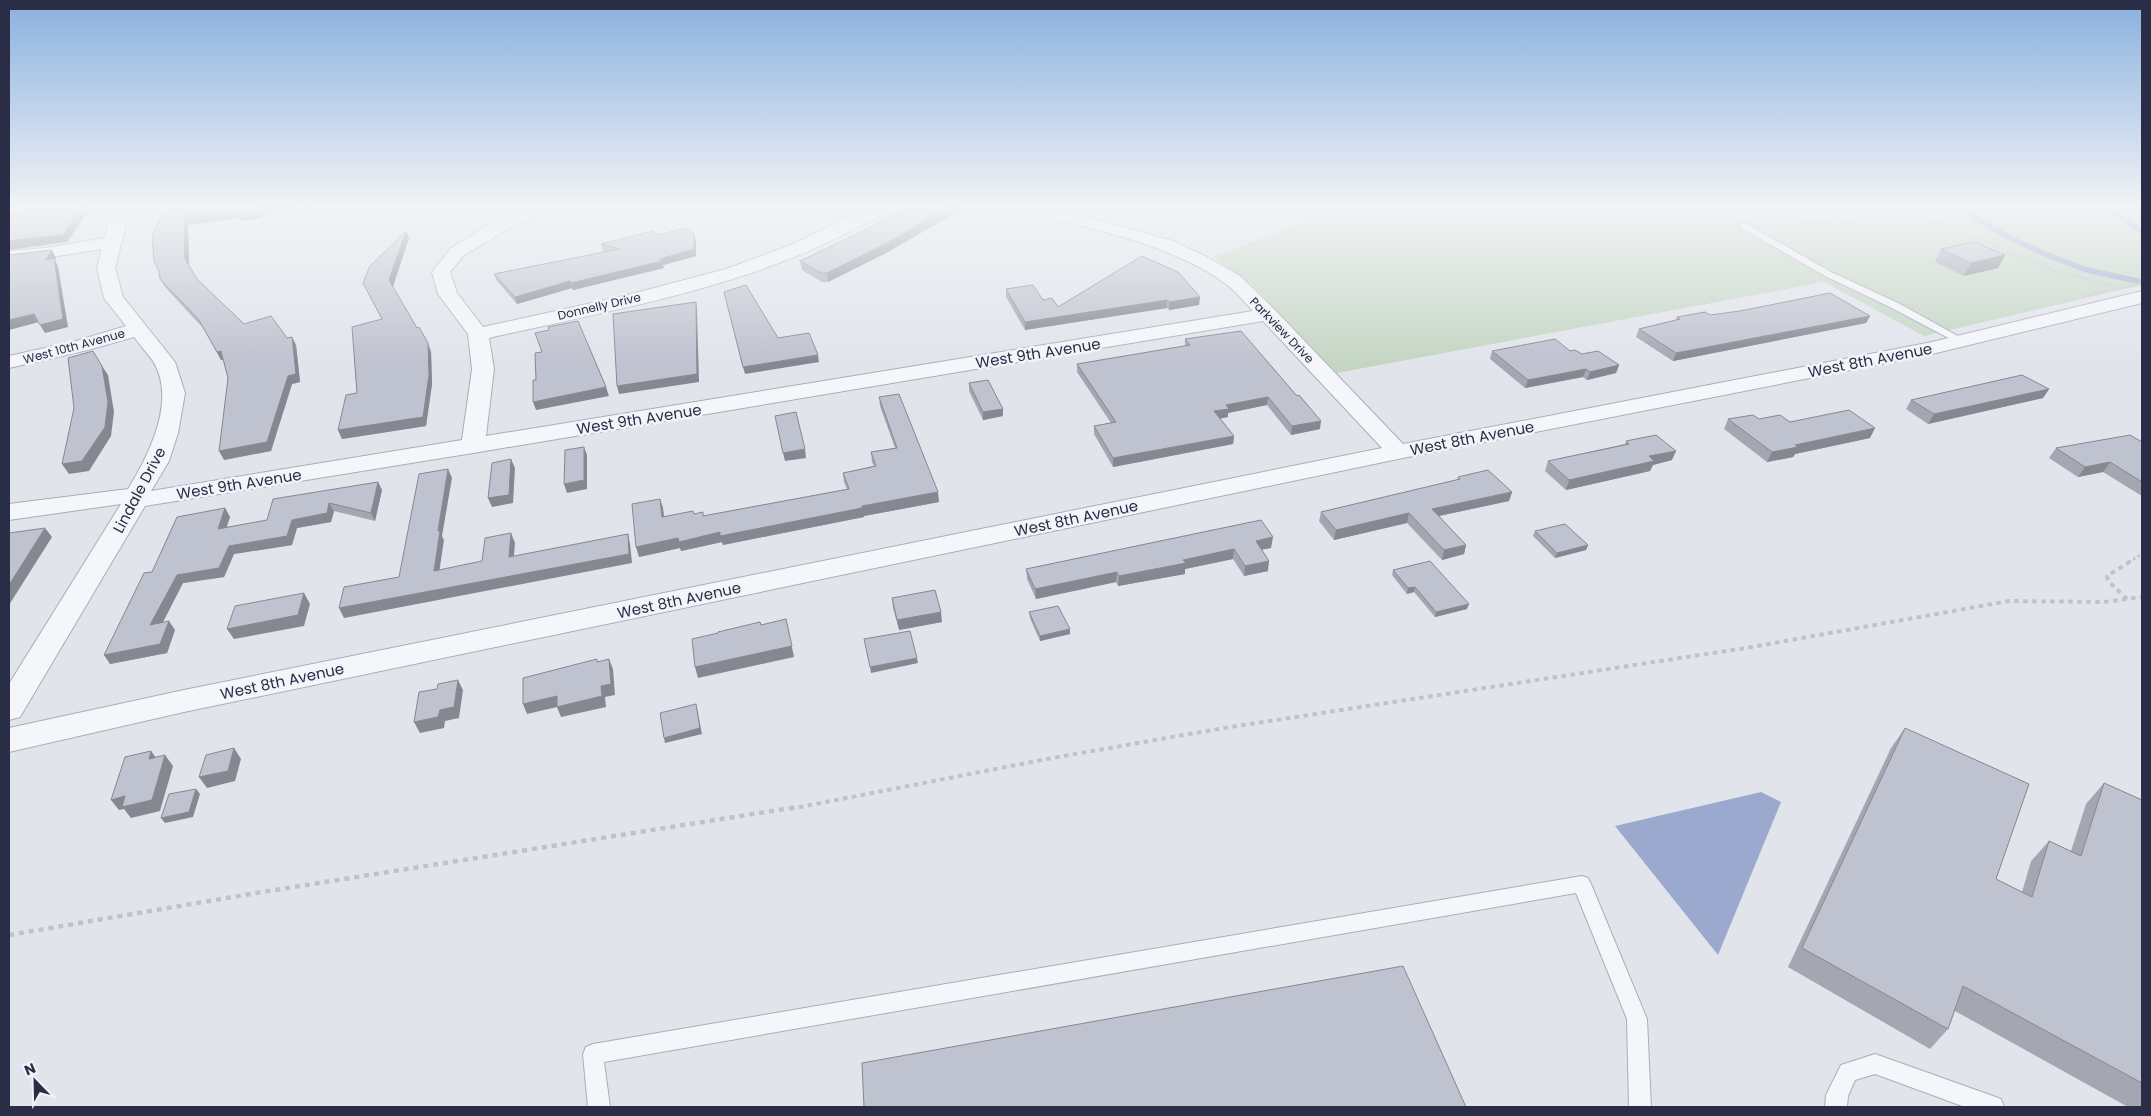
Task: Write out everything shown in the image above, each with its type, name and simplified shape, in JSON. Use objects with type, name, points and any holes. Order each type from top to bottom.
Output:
[{"type":"street","name":"Lindale Drive","points":[[9,709],[132,509],[136,495],[157,461],[167,433],[174,394],[164,362],[114,298],[106,268],[108,258]]},
{"type":"street","points":[[452,258],[441,272],[448,294],[478,334],[482,369],[473,446]]},
{"type":"street","name":"Donnelly Drive","points":[[478,334],[697,282],[776,258]]},
{"type":"street","name":"Parkview Drive","points":[[1195,258],[1233,280],[1268,314],[1398,452]]},
{"type":"street","name":"West 8th Avenue","points":[[9,740],[184,701],[1398,452],[1962,342],[2130,297]]},
{"type":"street","name":"West 9th Avenue","points":[[9,512],[136,495],[149,499],[1268,314]]},
{"type":"street","name":"West 10th Avenue","points":[[9,362],[81,346],[138,329]]},
{"type":"lane","points":[[1800,258],[1962,342]]},
{"type":"lane","points":[[599,1107],[593,1054],[1582,884],[1637,1019],[1640,1107]]},
{"type":"lane","points":[[1836,1107],[1837,1095],[1848,1072],[1875,1064],[1993,1107]]},
{"type":"path","points":[[2024,258],[2054,271],[2111,285],[2130,297]]},
{"type":"path","points":[[2084,296],[2142,284]]},
{"type":"path","points":[[2127,599],[2108,582],[2107,576],[2142,554]]},
{"type":"path","points":[[9,935],[794,808],[1052,758],[1224,728],[1743,648],[2009,601],[2029,600],[2073,603],[2142,597]]},
{"type":"green space","points":[[1214,258],[2142,258],[2142,285],[1924,336],[1824,282],[1337,373],[1253,286]]},
{"type":"water","points":[[1761,792],[1781,802],[1718,955],[1615,826]]},
{"type":"building","points":[[9,258],[47,258],[46,260],[54,258],[63,319],[40,325],[34,314],[9,320]]},
{"type":"building","points":[[154,258],[185,258],[197,279],[244,324],[271,316],[287,338],[292,337],[296,374],[288,376],[267,442],[219,451],[228,378],[221,351],[217,352],[199,320],[160,279],[159,271]]},
{"type":"building","points":[[378,258],[397,258],[389,280],[428,343],[429,375],[423,417],[338,430],[346,395],[357,393],[352,327],[382,319],[363,283],[370,266]]},
{"type":"building","points":[[574,258],[663,258],[660,259],[662,261],[571,283],[570,281],[515,297],[494,274]]},
{"type":"building","points":[[806,258],[857,258],[827,273],[821,273],[800,261]]},
{"type":"building","points":[[1139,258],[1147,258],[1178,272],[1200,297],[1169,302],[1167,300],[1025,322],[1006,289],[1033,285],[1043,300],[1052,298],[1058,307]]},
{"type":"building","points":[[1960,258],[1992,258],[1971,263]]},
{"type":"building","points":[[746,285],[778,338],[809,333],[818,355],[743,367],[724,292]]},
{"type":"building","points":[[1830,293],[1870,316],[1676,353],[1639,329],[1680,319],[1677,317],[1705,312],[1710,315],[1740,311]]},
{"type":"building","points":[[696,302],[697,374],[617,386],[613,314]]},
{"type":"building","points":[[578,321],[606,387],[533,402],[533,380],[536,380],[535,353],[542,352],[535,333],[549,330],[548,327]]},
{"type":"building","points":[[1241,331],[1321,421],[1292,426],[1268,397],[1226,405],[1229,409],[1214,411],[1234,436],[1113,458],[1094,426],[1116,422],[1077,364],[1190,345],[1185,339]]},
{"type":"building","points":[[1555,339],[1570,351],[1575,350],[1582,354],[1598,351],[1619,365],[1590,372],[1586,369],[1528,380],[1492,351]]},
{"type":"building","points":[[93,351],[102,366],[108,402],[105,427],[82,461],[62,464],[74,408],[68,358]]},
{"type":"building","points":[[2022,375],[2049,389],[1934,414],[1911,400]]},
{"type":"building","points":[[988,380],[1003,409],[983,412],[969,383]]},
{"type":"building","points":[[899,394],[938,492],[720,536],[720,532],[679,542],[678,538],[636,547],[632,504],[660,499],[662,517],[693,511],[694,514],[703,512],[703,516],[849,489],[843,473],[876,466],[871,452],[897,448],[879,397]]},
{"type":"building","points":[[1849,410],[1875,428],[1795,445],[1798,447],[1772,452],[1728,419],[1753,415],[1759,419],[1780,415],[1790,422]]},
{"type":"building","points":[[796,412],[805,449],[783,453],[775,416]]},
{"type":"building","points":[[1656,435],[1676,451],[1649,456],[1654,461],[1569,480],[1548,461],[1629,444],[1626,441]]},
{"type":"building","points":[[2130,435],[2142,442],[2142,482],[2110,462],[2085,467],[2056,448]]},
{"type":"building","points":[[584,447],[584,480],[564,484],[565,450]]},
{"type":"building","points":[[511,459],[509,495],[488,498],[492,463]]},
{"type":"building","points":[[448,469],[434,571],[482,561],[485,538],[511,533],[509,557],[628,534],[629,554],[339,608],[344,587],[399,577],[419,474]]},
{"type":"building","points":[[1488,470],[1512,492],[1432,509],[1466,545],[1444,550],[1409,513],[1336,530],[1321,512],[1460,479],[1458,477]]},
{"type":"building","points":[[378,482],[371,513],[329,503],[327,513],[292,520],[287,536],[229,546],[219,568],[177,575],[150,625],[169,621],[160,644],[104,655],[144,573],[152,572],[177,517],[225,508],[218,529],[267,520],[273,499]]},
{"type":"building","points":[[1261,520],[1273,537],[1256,541],[1269,561],[1245,566],[1234,549],[1183,560],[1186,563],[1119,576],[1117,572],[1035,589],[1026,569]]},
{"type":"building","points":[[1565,524],[1588,545],[1557,553],[1535,531]]},
{"type":"building","points":[[45,528],[9,585],[9,533]]},
{"type":"building","points":[[1430,561],[1469,604],[1436,612],[1415,587],[1408,588],[1393,570]]},
{"type":"building","points":[[935,590],[941,612],[897,620],[892,598]]},
{"type":"building","points":[[304,593],[298,615],[227,629],[235,606]]},
{"type":"building","points":[[1058,606],[1070,629],[1040,636],[1029,612]]},
{"type":"building","points":[[786,619],[792,646],[695,667],[692,639],[760,622],[761,625]]},
{"type":"building","points":[[910,631],[917,658],[870,667],[864,639]]},
{"type":"building","points":[[597,659],[597,662],[609,659],[611,684],[601,686],[602,696],[557,707],[557,696],[523,704],[523,678]]},
{"type":"building","points":[[458,680],[454,707],[440,710],[438,717],[414,722],[419,692],[437,689],[438,684]]},
{"type":"building","points":[[696,704],[700,728],[664,738],[660,713]]},
{"type":"building","points":[[1905,728],[2029,784],[1996,879],[2032,897],[2049,841],[2081,856],[2104,783],[2142,800],[2142,1083],[1963,986],[1948,1029],[1802,948]]},
{"type":"building","points":[[234,748],[228,771],[199,777],[206,755]]},
{"type":"building","points":[[151,751],[149,759],[165,755],[152,800],[122,807],[125,796],[111,800],[125,757]]},
{"type":"building","points":[[196,789],[189,812],[161,818],[169,794]]},
{"type":"building","points":[[1403,966],[1466,1107],[864,1107],[862,1063]]},
{"type":"waterway","points":[[2055,258],[2087,270],[2142,282]]}]
